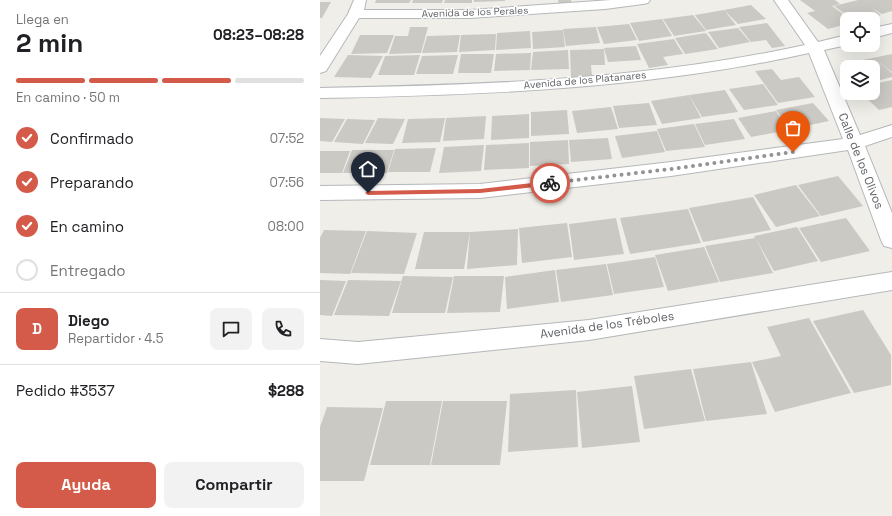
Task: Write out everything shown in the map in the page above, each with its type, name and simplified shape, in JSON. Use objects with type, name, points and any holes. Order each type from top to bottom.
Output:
[{"type":"street","name":"Avenida de los Perales","points":[[358,7],[470,14],[605,5],[643,0]]},
{"type":"street","name":"Calle de los Olivos","points":[[781,0],[815,48],[892,240]]},
{"type":"street","points":[[320,68],[358,7]]},
{"type":"street","points":[[880,31],[892,28]]},
{"type":"street","name":"Avenida de los Platanares","points":[[320,93],[411,92],[572,83],[695,69],[815,48],[840,42]]},
{"type":"street","points":[[320,194],[480,191],[671,169],[854,144],[892,131]]},
{"type":"street","name":"Avenida de los Tréboles","points":[[320,350],[358,353],[589,330],[892,281]]},
{"type":"building","points":[[376,0],[411,0],[409,3],[375,3]]},
{"type":"building","points":[[413,0],[443,0],[442,3],[412,3]]},
{"type":"building","points":[[445,0],[472,0],[472,3],[444,3]]},
{"type":"building","points":[[474,0],[505,0],[505,1],[474,2]]},
{"type":"building","points":[[558,0],[571,0],[572,5],[559,6]]},
{"type":"building","points":[[800,0],[835,0],[840,4],[832,6],[840,12],[840,26],[828,29],[807,13],[815,11]]},
{"type":"building","points":[[858,0],[892,0],[892,11],[882,14],[872,8],[877,12],[842,12],[834,6]]},
{"type":"building","points":[[320,2],[331,2],[322,18],[320,18]]},
{"type":"building","points":[[751,5],[766,19],[738,24],[724,10]]},
{"type":"building","points":[[724,10],[736,25],[706,30],[695,15]]},
{"type":"building","points":[[693,15],[706,31],[674,36],[663,19]]},
{"type":"building","points":[[662,19],[672,36],[639,41],[630,23]]},
{"type":"building","points":[[767,23],[785,46],[772,48],[766,40],[751,42],[739,27]]},
{"type":"building","points":[[629,24],[637,40],[604,44],[597,27]]},
{"type":"building","points":[[410,27],[428,27],[421,53],[389,54],[395,36],[408,36]]},
{"type":"building","points":[[596,27],[600,43],[566,46],[563,29]]},
{"type":"building","points":[[738,28],[750,42],[719,48],[708,32]]},
{"type":"building","points":[[563,30],[565,47],[533,49],[532,32]]},
{"type":"building","points":[[530,31],[531,48],[496,50],[497,33]]},
{"type":"building","points":[[706,33],[718,49],[685,54],[675,38]]},
{"type":"building","points":[[496,34],[495,50],[459,52],[461,35]]},
{"type":"building","points":[[360,35],[394,35],[387,53],[351,54]]},
{"type":"building","points":[[460,35],[457,52],[422,53],[427,36]]},
{"type":"building","points":[[674,39],[683,54],[663,57],[668,65],[649,68],[637,44]]},
{"type":"building","points":[[636,46],[641,60],[608,62],[604,48]]},
{"type":"building","points":[[604,49],[605,65],[591,65],[592,76],[571,77],[570,50]]},
{"type":"building","points":[[568,50],[569,69],[531,70],[533,52]]},
{"type":"building","points":[[531,53],[530,70],[494,71],[496,54]]},
{"type":"building","points":[[461,54],[494,54],[491,73],[458,73]]},
{"type":"building","points":[[892,54],[892,72],[880,63],[880,60],[863,60]]},
{"type":"building","points":[[348,55],[383,56],[371,78],[334,77]]},
{"type":"building","points":[[420,55],[414,75],[378,75],[385,56]]},
{"type":"building","points":[[458,55],[453,74],[416,74],[422,56]]},
{"type":"building","points":[[880,63],[892,73],[892,77],[880,80]]},
{"type":"building","points":[[772,69],[781,80],[799,77],[815,97],[778,103],[755,71]]},
{"type":"building","points":[[892,80],[892,107],[879,110],[868,100],[880,100],[880,83]]},
{"type":"building","points":[[763,84],[778,105],[744,110],[729,89]]},
{"type":"building","points":[[725,90],[738,112],[702,117],[689,95]]},
{"type":"building","points":[[689,95],[701,118],[662,124],[651,101]]},
{"type":"building","points":[[649,103],[657,125],[619,128],[613,106]]},
{"type":"building","points":[[813,103],[829,121],[791,129],[776,110]]},
{"type":"building","points":[[611,107],[618,129],[577,133],[572,111]]},
{"type":"building","points":[[567,110],[569,134],[531,136],[531,112]]},
{"type":"building","points":[[776,111],[789,130],[751,137],[738,118]]},
{"type":"building","points":[[529,114],[529,138],[491,140],[492,116]]},
{"type":"building","points":[[486,116],[484,139],[443,141],[446,118]]},
{"type":"building","points":[[320,118],[345,119],[332,142],[320,141]]},
{"type":"building","points":[[378,118],[405,119],[393,144],[365,143]]},
{"type":"building","points":[[445,118],[440,142],[402,143],[408,119]]},
{"type":"building","points":[[347,119],[375,120],[363,144],[334,142]]},
{"type":"building","points":[[734,119],[745,139],[705,145],[695,124]]},
{"type":"building","points":[[694,124],[705,147],[666,151],[657,129]]},
{"type":"building","points":[[657,131],[665,152],[622,158],[615,136]]},
{"type":"building","points":[[608,138],[612,159],[571,162],[569,140]]},
{"type":"building","points":[[568,140],[569,164],[530,166],[530,142]]},
{"type":"building","points":[[529,143],[529,168],[484,170],[486,145]]},
{"type":"building","points":[[484,145],[481,171],[439,173],[444,147]]},
{"type":"building","points":[[436,148],[430,172],[388,172],[395,149]]},
{"type":"building","points":[[352,150],[394,150],[387,173],[343,173]]},
{"type":"building","points":[[320,151],[350,151],[342,173],[320,173]]},
{"type":"building","points":[[838,176],[863,206],[821,216],[798,185]]},
{"type":"building","points":[[796,185],[820,216],[776,227],[754,195]]},
{"type":"building","points":[[753,197],[771,230],[703,242],[689,208]]},
{"type":"building","points":[[688,209],[701,243],[630,254],[620,218]]},
{"type":"building","points":[[616,218],[624,254],[574,260],[569,224]]},
{"type":"building","points":[[846,218],[870,251],[821,262],[799,228]]},
{"type":"building","points":[[567,223],[572,257],[522,263],[519,228]]},
{"type":"building","points":[[797,227],[818,261],[774,271],[756,239],[773,273],[720,282],[705,246],[755,238],[754,236]]},
{"type":"building","points":[[518,229],[517,265],[467,269],[470,232]]},
{"type":"building","points":[[324,230],[366,231],[350,274],[320,273],[320,238]]},
{"type":"building","points":[[367,231],[417,233],[404,274],[351,273]]},
{"type":"building","points":[[424,232],[470,232],[464,269],[415,269]]},
{"type":"building","points":[[704,247],[719,282],[668,291],[655,255]]},
{"type":"building","points":[[655,257],[664,287],[614,294],[607,264]]},
{"type":"building","points":[[606,264],[613,295],[561,302],[556,270]]},
{"type":"building","points":[[555,270],[559,302],[507,309],[505,277]]},
{"type":"building","points":[[403,276],[453,277],[445,313],[392,313]]},
{"type":"building","points":[[454,276],[504,276],[500,312],[447,313]]},
{"type":"building","points":[[320,280],[346,281],[332,316],[320,315]]},
{"type":"building","points":[[348,280],[401,281],[389,316],[334,315]]},
{"type":"building","points":[[863,310],[891,355],[891,385],[854,393],[813,321]]},
{"type":"building","points":[[809,318],[851,393],[775,412],[752,362],[781,356],[767,327]]},
{"type":"building","points":[[751,362],[767,414],[706,421],[693,369]]},
{"type":"building","points":[[691,369],[705,421],[644,429],[634,376]]},
{"type":"building","points":[[632,386],[640,442],[582,448],[577,392]]},
{"type":"building","points":[[576,390],[578,447],[508,452],[510,394]]},
{"type":"building","points":[[386,401],[442,401],[430,465],[370,465]]},
{"type":"building","points":[[443,401],[507,401],[500,465],[431,465]]},
{"type":"building","points":[[327,407],[383,408],[364,481],[320,481],[320,427]]},
{"type":"way so far","points":[[550,183],[671,169],[793,152]]},
{"type":"route","points":[[368,193],[480,191],[550,183]]}]
